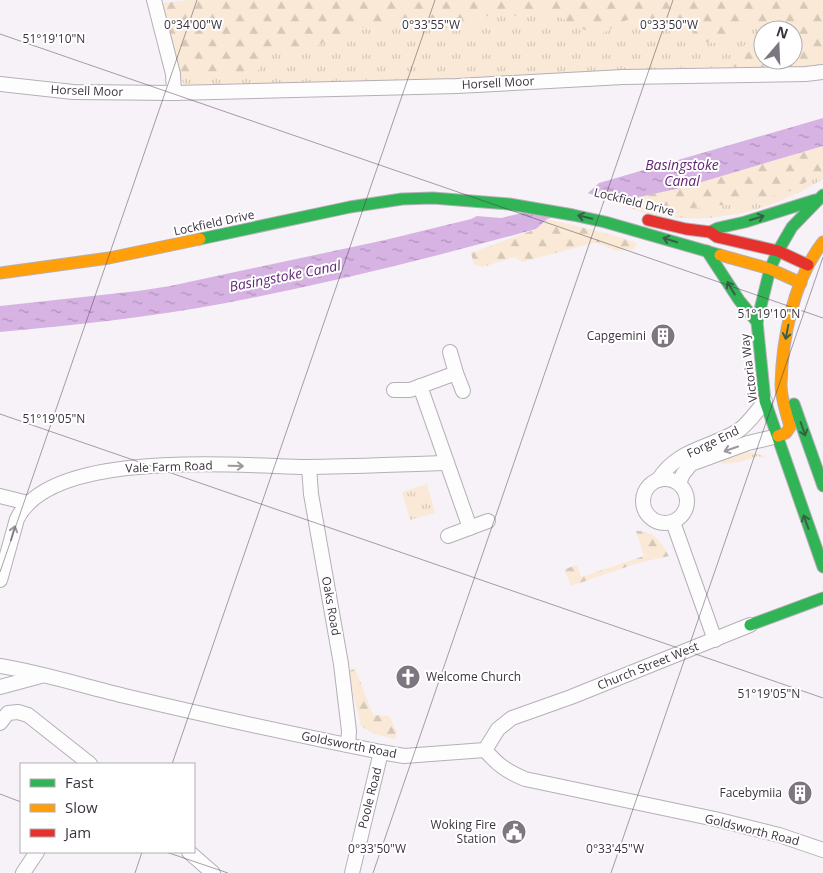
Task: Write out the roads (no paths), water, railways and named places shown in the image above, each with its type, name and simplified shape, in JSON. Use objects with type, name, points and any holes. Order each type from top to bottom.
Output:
[{"type":"main road","name":"Lockfield Drive","points":[[433,198],[452,189],[468,189]]},
{"type":"main road","name":"Lockfield Drive","points":[[710,232],[820,197]]},
{"type":"main road","name":"Victoria Way","points":[[820,197],[792,227],[778,251],[770,268],[758,322],[765,401],[823,567]]},
{"type":"main road","name":"Lockfield Drive","points":[[0,272],[153,250],[357,206],[402,199],[433,198],[518,206],[573,215],[632,229],[770,268],[801,283]]},
{"type":"main road","name":"Lockfield Drive","points":[[639,218],[686,229],[710,232],[717,236],[778,251],[808,265]]},
{"type":"main road","points":[[778,436],[786,433],[790,427],[781,386],[784,345],[794,299],[808,265],[823,242]]},
{"type":"main road","points":[[707,251],[739,300],[758,322]]},
{"type":"main road","points":[[784,365],[787,382],[823,486]]},
{"type":"main road","name":"Church Street West","points":[[750,625],[823,598]]},
{"type":"street","points":[[154,0],[173,74],[174,93]]},
{"type":"street","name":"Horsell Moor","points":[[0,84],[73,92],[174,93],[457,86],[623,77],[806,74],[823,72]]},
{"type":"street","points":[[450,352],[463,391]]},
{"type":"street","points":[[394,390],[410,390],[456,374]]},
{"type":"street","points":[[420,386],[470,528]]},
{"type":"street","name":"Forge End","points":[[673,522],[666,524],[658,522],[646,513],[644,506],[645,491],[658,480],[670,464],[693,450],[739,431],[765,401]]},
{"type":"street","name":"Forge End","points":[[679,483],[691,464],[748,443],[778,436]]},
{"type":"street","name":"Vale Farm Road","points":[[0,580],[17,519],[22,510],[28,503],[70,479],[129,468],[168,465],[309,467],[447,463]]},
{"type":"street","name":"Oaks Road","points":[[309,467],[310,494],[341,664],[350,731],[348,745]]},
{"type":"street","points":[[658,480],[669,479],[679,483],[687,494],[687,508],[679,519],[673,522],[715,640]]},
{"type":"street","points":[[0,496],[28,503]]},
{"type":"street","points":[[448,536],[488,521]]},
{"type":"street","name":"Church Street West","points":[[485,750],[498,729],[512,718],[571,697],[750,625]]},
{"type":"street","name":"Goldsworth Road","points":[[0,666],[208,716],[404,756],[485,750],[499,765],[525,779],[715,819],[779,835],[823,850]]},
{"type":"street","name":"Goldsworth Road","points":[[0,687],[42,676]]},
{"type":"street","points":[[0,723],[8,713],[28,715],[89,763]]},
{"type":"street","name":"Poole Road","points":[[352,873],[381,752]]},
{"type":"street","points":[[23,873],[36,853]]},
{"type":"street","points":[[190,853],[213,873]]},
{"type":"water","name":"Basingstoke Canal","points":[[823,118],[823,146],[685,187],[547,219],[536,229],[459,250],[343,278],[226,303],[113,320],[0,332],[0,306],[170,286],[385,240],[477,216],[501,218],[588,193],[599,183]]},
{"type":"place","name":"Capgemini","points":[[663,336]]},
{"type":"place","name":"Welcome Church","points":[[408,677]]},
{"type":"place","name":"Facebymiia","points":[[800,793]]},
{"type":"place","name":"Woking Fire Station","points":[[514,832]]}]
